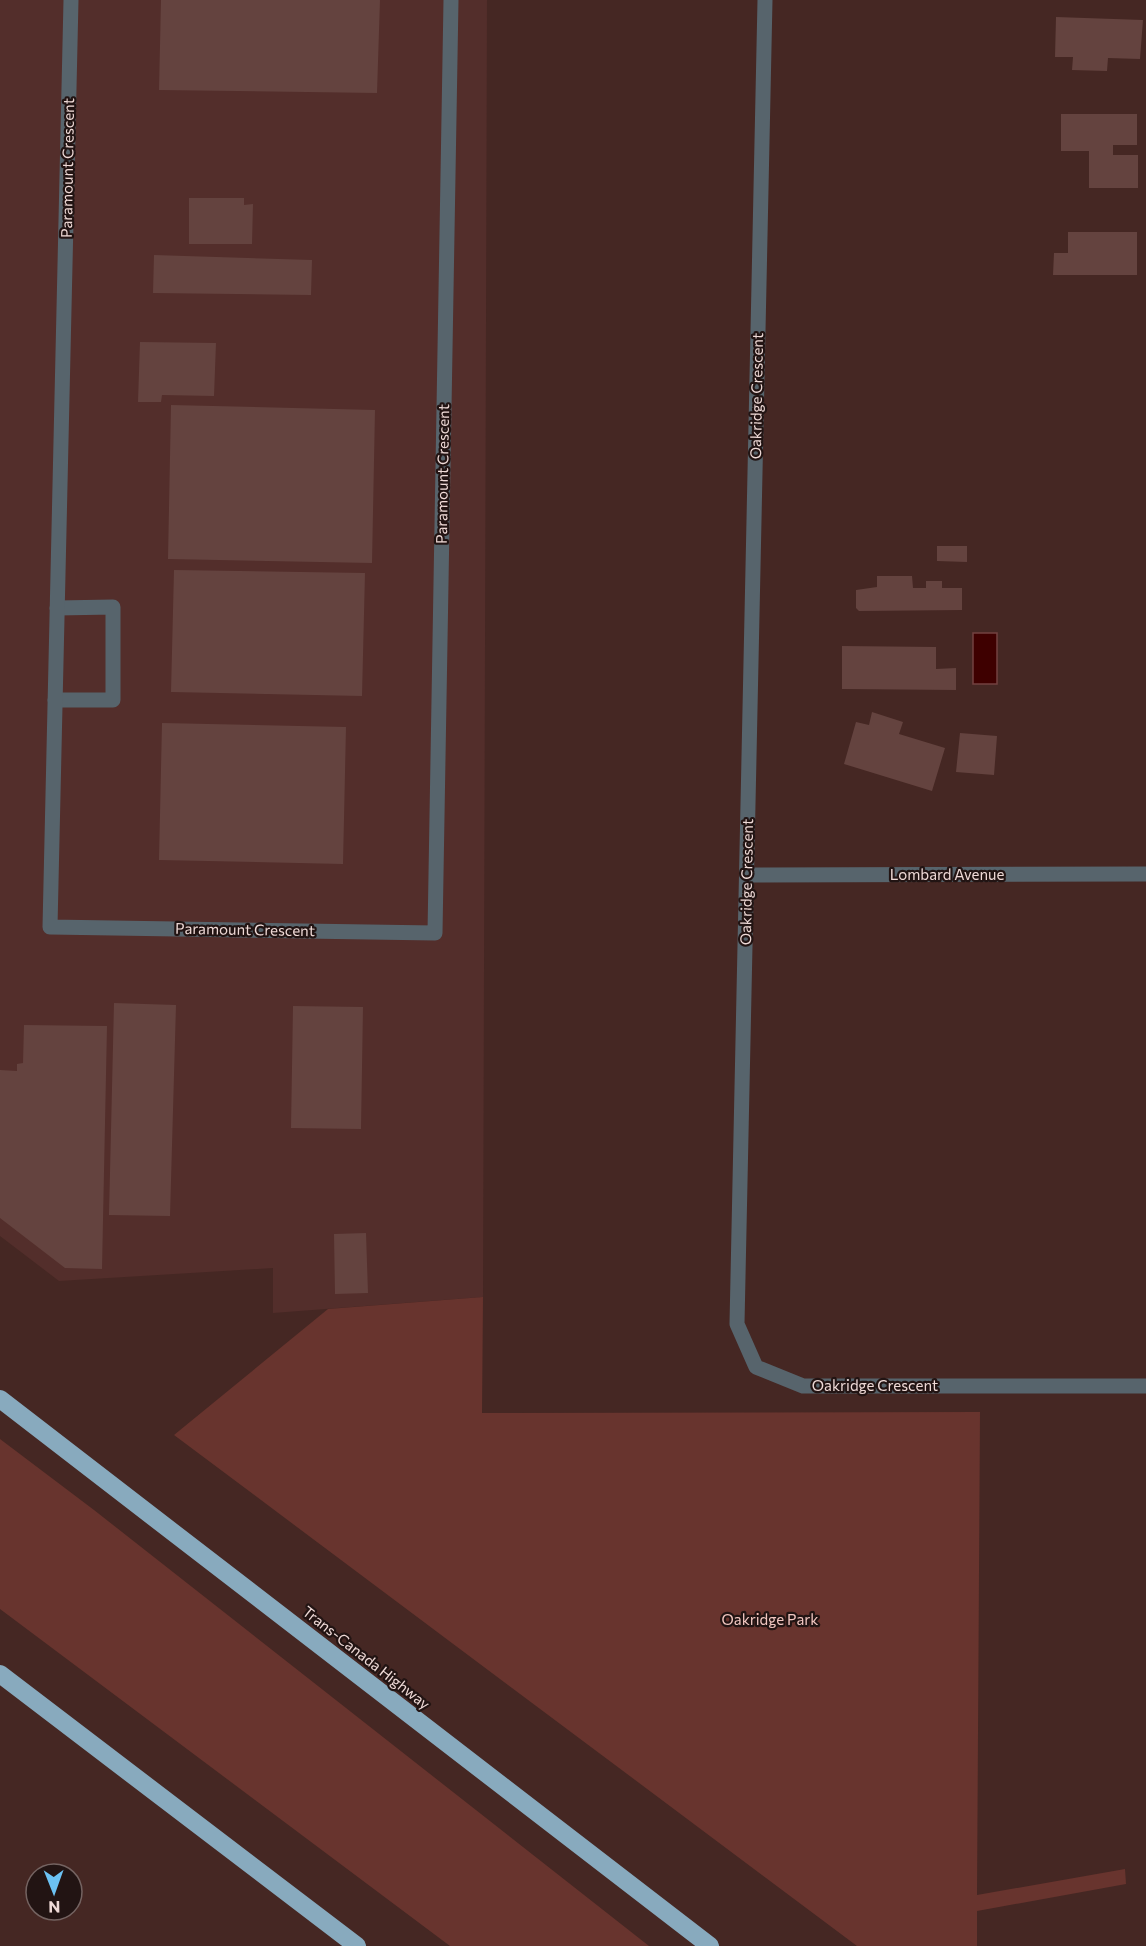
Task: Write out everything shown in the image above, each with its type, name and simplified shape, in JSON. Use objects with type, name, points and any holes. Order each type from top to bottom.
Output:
[{"type":"highway","name":"Trans-Canada Highway","points":[[0,1399],[711,1946]]},
{"type":"highway","points":[[0,1674],[357,1946]]},
{"type":"street","name":"Paramount Crescent","points":[[71,0],[50,927],[435,933],[451,0]]},
{"type":"street","name":"Oakridge Crescent","points":[[765,0],[737,1324],[756,1367],[803,1386],[1146,1386]]},
{"type":"street","points":[[55,700],[113,700],[113,607],[57,608]]},
{"type":"street","name":"Lombard Avenue","points":[[748,874],[1146,874]]},
{"type":"shaded area","points":[[0,0],[487,0],[483,1297],[273,1313],[273,1268],[59,1281],[0,1236]]},
{"type":"shaded area","points":[[973,633],[997,633],[997,684],[973,684]]},
{"type":"green space","name":"Oakridge Park","points":[[483,1297],[482,1413],[980,1412],[977,1895],[1125,1869],[1126,1884],[977,1911],[977,1946],[857,1946],[174,1435],[328,1309]]},
{"type":"green space","points":[[0,1439],[94,1510],[649,1946],[450,1946],[0,1609]]},
{"type":"building","points":[[161,0],[380,0],[377,93],[159,90]]},
{"type":"building","points":[[1056,17],[1143,20],[1140,59],[1108,58],[1107,71],[1072,70],[1073,57],[1055,57]]},
{"type":"building","points":[[1061,114],[1137,114],[1137,145],[1113,145],[1113,155],[1138,155],[1138,188],[1089,188],[1089,151],[1061,151]]},
{"type":"building","points":[[189,198],[244,198],[244,205],[253,204],[252,244],[189,244]]},
{"type":"building","points":[[1068,232],[1137,232],[1137,275],[1053,275],[1054,253],[1068,253]]},
{"type":"building","points":[[154,255],[312,260],[311,295],[153,293]]},
{"type":"building","points":[[140,342],[216,343],[214,396],[162,395],[161,402],[138,402]]},
{"type":"building","points":[[171,405],[375,410],[372,563],[168,559]]},
{"type":"building","points":[[937,546],[967,546],[967,562],[937,561]]},
{"type":"building","points":[[174,570],[365,573],[362,696],[171,692]]},
{"type":"building","points":[[877,576],[912,576],[913,588],[926,588],[926,581],[942,581],[942,588],[962,588],[962,610],[859,611],[856,608],[856,590],[877,587]]},
{"type":"building","points":[[842,646],[936,647],[936,669],[956,668],[956,690],[842,689]]},
{"type":"building","points":[[872,712],[903,722],[899,734],[945,748],[932,791],[844,764],[856,722],[869,725]]},
{"type":"building","points":[[162,723],[346,727],[343,864],[159,860]]},
{"type":"building","points":[[960,733],[997,736],[994,775],[956,772]]},
{"type":"building","points":[[114,1003],[176,1005],[170,1216],[109,1215]]},
{"type":"building","points":[[293,1006],[363,1007],[361,1129],[291,1128]]},
{"type":"building","points":[[24,1025],[107,1026],[102,1269],[65,1268],[0,1218],[0,1070],[17,1071],[17,1064],[23,1063]]},
{"type":"building","points":[[366,1233],[368,1293],[335,1294],[334,1234]]}]
